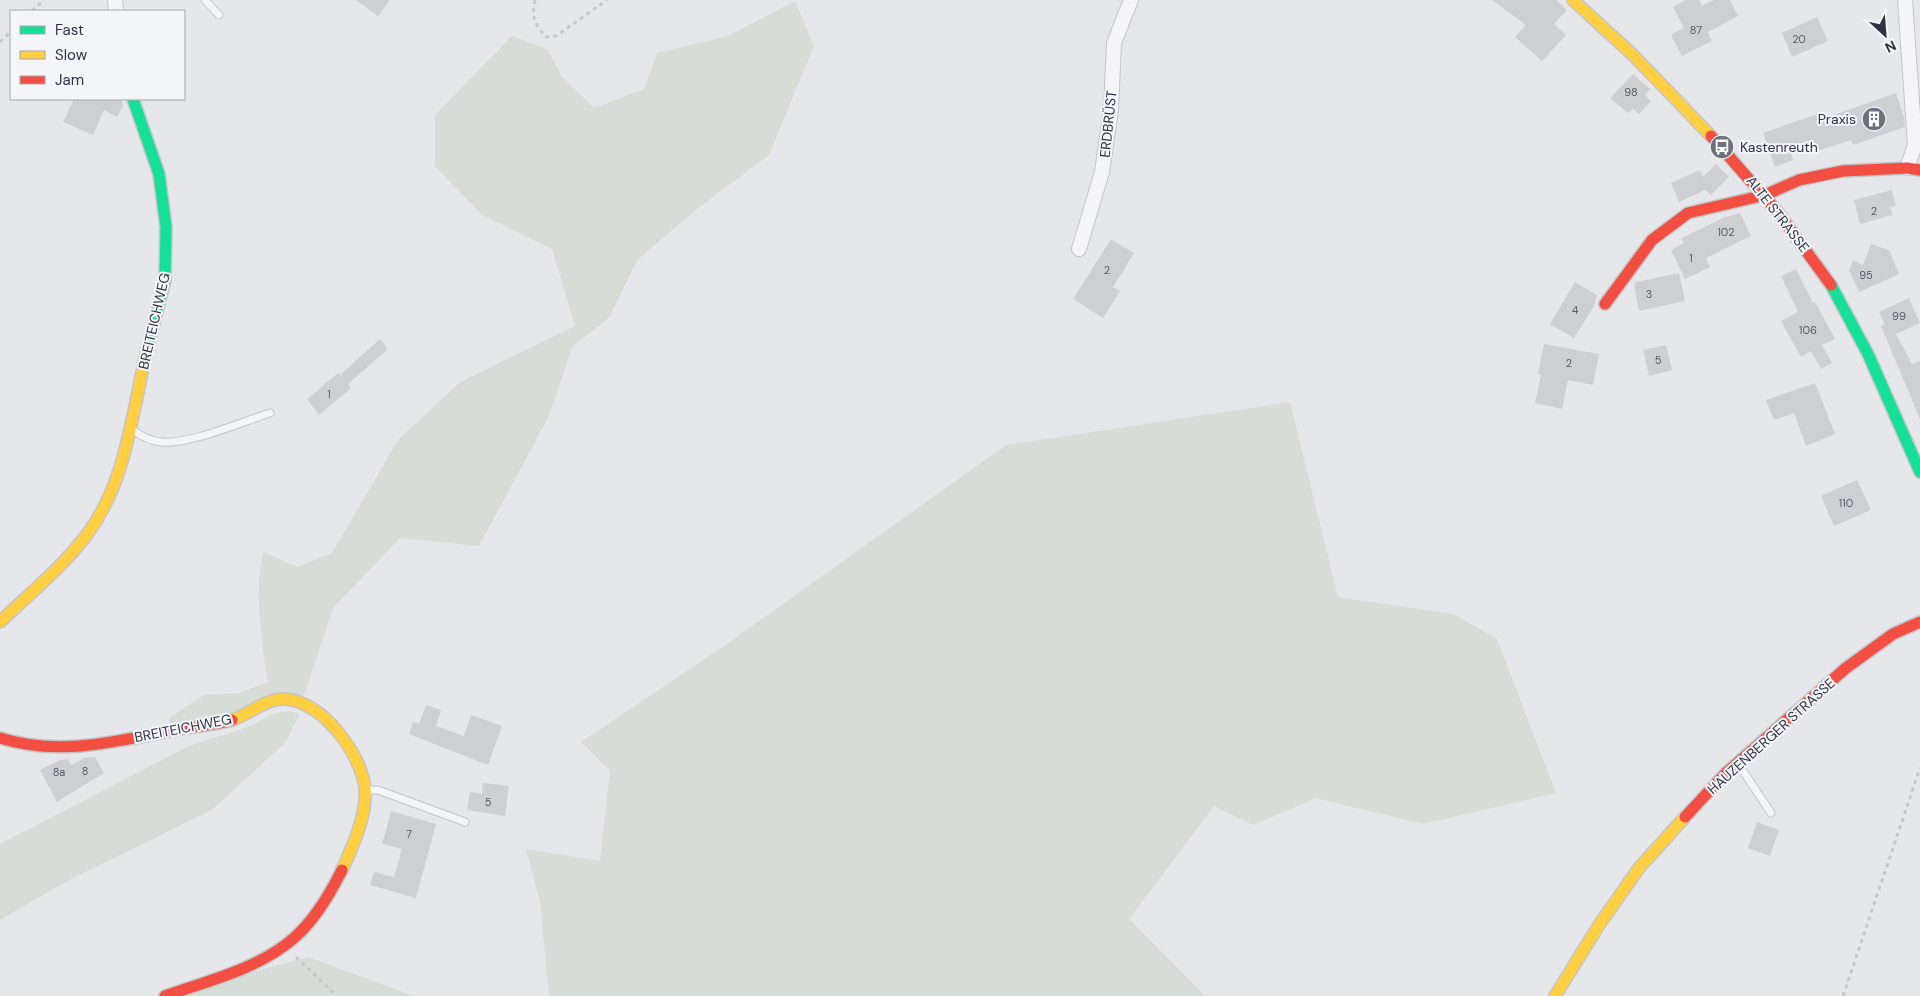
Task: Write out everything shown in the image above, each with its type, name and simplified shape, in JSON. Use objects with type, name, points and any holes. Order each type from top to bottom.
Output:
[{"type":"street","name":"ERDBRÜST","points":[[1079,249],[1102,172],[1111,110],[1114,43],[1131,0]]},
{"type":"street","points":[[1605,304],[1652,240],[1688,213],[1765,195],[1799,180],[1843,171],[1914,169],[1915,145],[1905,0]]},
{"type":"street","name":"ALTE STRASSE","points":[[1581,2],[1660,82],[1765,195],[1825,275],[1850,317],[1920,472]]},
{"type":"street","name":"BREITEICHWEG","points":[[0,622],[64,562],[98,518],[114,485],[130,428],[148,341],[166,274],[167,240],[161,179],[148,146],[134,100]]},
{"type":"street","name":"HAUZENBERGER STRASSE","points":[[1555,996],[1599,925],[1639,868],[1738,762],[1846,668],[1893,634],[1920,622]]},
{"type":"street","name":"BREITEICHWEG","points":[[0,738],[10,742],[42,747],[80,746],[229,721],[271,701],[284,699],[314,710],[331,723],[353,756],[365,790]]},
{"type":"street","points":[[165,996],[246,966],[285,946],[303,930],[333,890],[356,832],[365,790]]},
{"type":"lane","points":[[205,0],[219,15]]},
{"type":"lane","points":[[130,428],[144,438],[160,442],[180,442],[270,413]]},
{"type":"lane","points":[[1738,762],[1771,813]]},
{"type":"lane","points":[[365,790],[378,790],[465,822]]},
{"type":"path","points":[[33,10],[44,0]]},
{"type":"path","points":[[535,0],[532,13],[537,27],[546,37],[556,36],[607,0]]},
{"type":"path","points":[[0,42],[10,32]]},
{"type":"path","points":[[1842,996],[1920,768]]},
{"type":"path","points":[[285,946],[337,996]]},
{"type":"shaded area","points":[[795,1],[814,46],[769,155],[698,208],[637,260],[609,318],[573,346],[548,418],[479,546],[400,538],[333,608],[303,698],[169,728],[170,717],[204,695],[239,693],[268,682],[261,634],[259,599],[259,582],[264,552],[297,567],[332,553],[398,440],[460,382],[575,326],[552,249],[482,215],[435,166],[435,115],[512,36],[547,49],[562,77],[594,108],[644,89],[657,53],[728,36]]},
{"type":"shaded area","points":[[1290,402],[1338,597],[1453,614],[1497,639],[1556,793],[1423,824],[1316,798],[1253,825],[1214,806],[1129,919],[1205,996],[549,996],[540,902],[526,849],[600,861],[610,771],[581,742],[731,641],[1006,445]]},
{"type":"shaded area","points":[[291,711],[299,715],[286,742],[212,810],[69,880],[0,920],[0,844],[187,747],[240,730],[272,714]]},
{"type":"shaded area","points":[[308,957],[414,996],[184,996],[235,977]]},
{"type":"building","points":[[356,0],[390,0],[378,16]]},
{"type":"building","points":[[1492,0],[1556,0],[1567,10],[1554,24],[1566,35],[1542,61],[1515,37],[1526,25]]},
{"type":"building","points":[[1686,0],[1699,0],[1702,6],[1714,0],[1730,0],[1738,16],[1708,32],[1712,41],[1682,56],[1671,35],[1684,28],[1673,7]]},
{"type":"building","points":[[1817,17],[1828,41],[1792,57],[1782,33]]},
{"type":"building","points":[[1633,74],[1650,89],[1645,95],[1651,101],[1639,114],[1633,108],[1628,113],[1610,98]]},
{"type":"building","points":[[1896,93],[1905,127],[1853,145],[1851,140],[1817,151],[1814,144],[1791,153],[1793,160],[1775,167],[1763,133],[1820,113],[1822,119]]},
{"type":"building","points":[[74,100],[121,100],[123,106],[117,117],[104,110],[93,135],[63,122]]},
{"type":"building","points":[[1716,164],[1729,177],[1711,195],[1705,190],[1679,202],[1671,183],[1700,170],[1703,177]]},
{"type":"building","points":[[1892,190],[1896,206],[1890,207],[1893,215],[1860,224],[1854,200]]},
{"type":"building","points":[[1740,213],[1751,236],[1706,258],[1710,267],[1685,279],[1671,250],[1684,243],[1682,238],[1725,217]]},
{"type":"building","points":[[1111,239],[1134,253],[1113,287],[1120,291],[1103,318],[1073,299]]},
{"type":"building","points":[[1871,244],[1889,250],[1899,274],[1859,292],[1849,270],[1853,260],[1863,265]]},
{"type":"building","points":[[1796,269],[1813,303],[1815,302],[1835,339],[1822,345],[1832,363],[1821,369],[1811,351],[1801,357],[1781,321],[1798,312],[1781,276]]},
{"type":"building","points":[[1679,273],[1685,301],[1639,311],[1634,285],[1636,282]]},
{"type":"building","points":[[1575,282],[1597,295],[1594,306],[1574,338],[1550,324]]},
{"type":"building","points":[[1909,298],[1920,323],[1896,334],[1912,364],[1920,361],[1920,419],[1881,326],[1885,325],[1879,312]]},
{"type":"building","points":[[380,339],[388,349],[348,384],[351,388],[319,415],[307,399],[338,373],[340,375]]},
{"type":"building","points":[[1544,344],[1599,354],[1593,385],[1568,380],[1562,409],[1535,403],[1541,375],[1538,374]]},
{"type":"building","points":[[1666,345],[1672,370],[1649,376],[1643,350]]},
{"type":"building","points":[[1815,383],[1835,434],[1806,446],[1794,413],[1774,420],[1766,400]]},
{"type":"building","points":[[1857,480],[1871,510],[1834,526],[1821,496]]},
{"type":"building","points":[[426,705],[441,710],[436,726],[464,736],[471,715],[502,726],[488,765],[409,734],[413,722],[419,724]]},
{"type":"building","points":[[95,757],[104,773],[57,802],[40,770],[60,760],[68,759],[71,765],[84,758]]},
{"type":"building","points":[[483,783],[509,786],[505,816],[467,810],[470,792],[482,794]]},
{"type":"building","points":[[391,811],[436,824],[416,898],[370,885],[374,872],[394,877],[402,849],[382,844]]},
{"type":"building","points":[[1757,822],[1779,830],[1770,856],[1748,848]]},
{"type":"traffic: fast","points":[[133,100],[159,174],[166,227],[165,280],[147,350]]},
{"type":"traffic: fast","points":[[1831,285],[1868,354],[1920,472]]},
{"type":"traffic: slow","points":[[1573,0],[1633,55],[1711,136]]},
{"type":"traffic: slow","points":[[0,622],[68,557],[88,533],[101,512],[112,491],[120,468],[147,350]]},
{"type":"traffic: slow","points":[[232,720],[271,701],[285,699],[299,702],[313,709],[338,732],[356,760],[365,789],[362,820],[342,870]]},
{"type":"traffic: slow","points":[[1555,996],[1599,925],[1639,868],[1685,817]]},
{"type":"traffic: jam","points":[[1711,136],[1776,210],[1831,285]]},
{"type":"traffic: jam","points":[[1605,304],[1652,240],[1688,213],[1765,195],[1799,180],[1843,171],[1907,168],[1920,170]]},
{"type":"traffic: jam","points":[[1685,817],[1726,773],[1846,668],[1893,634],[1920,622]]},
{"type":"traffic: jam","points":[[0,738],[22,744],[67,747],[112,742],[232,720]]},
{"type":"traffic: jam","points":[[165,996],[232,973],[280,949],[302,931],[315,915],[342,870]]},
{"type":"place","name":"Praxis","points":[[1874,119]]},
{"type":"place","name":"Kastenreuth","points":[[1722,147]]}]
